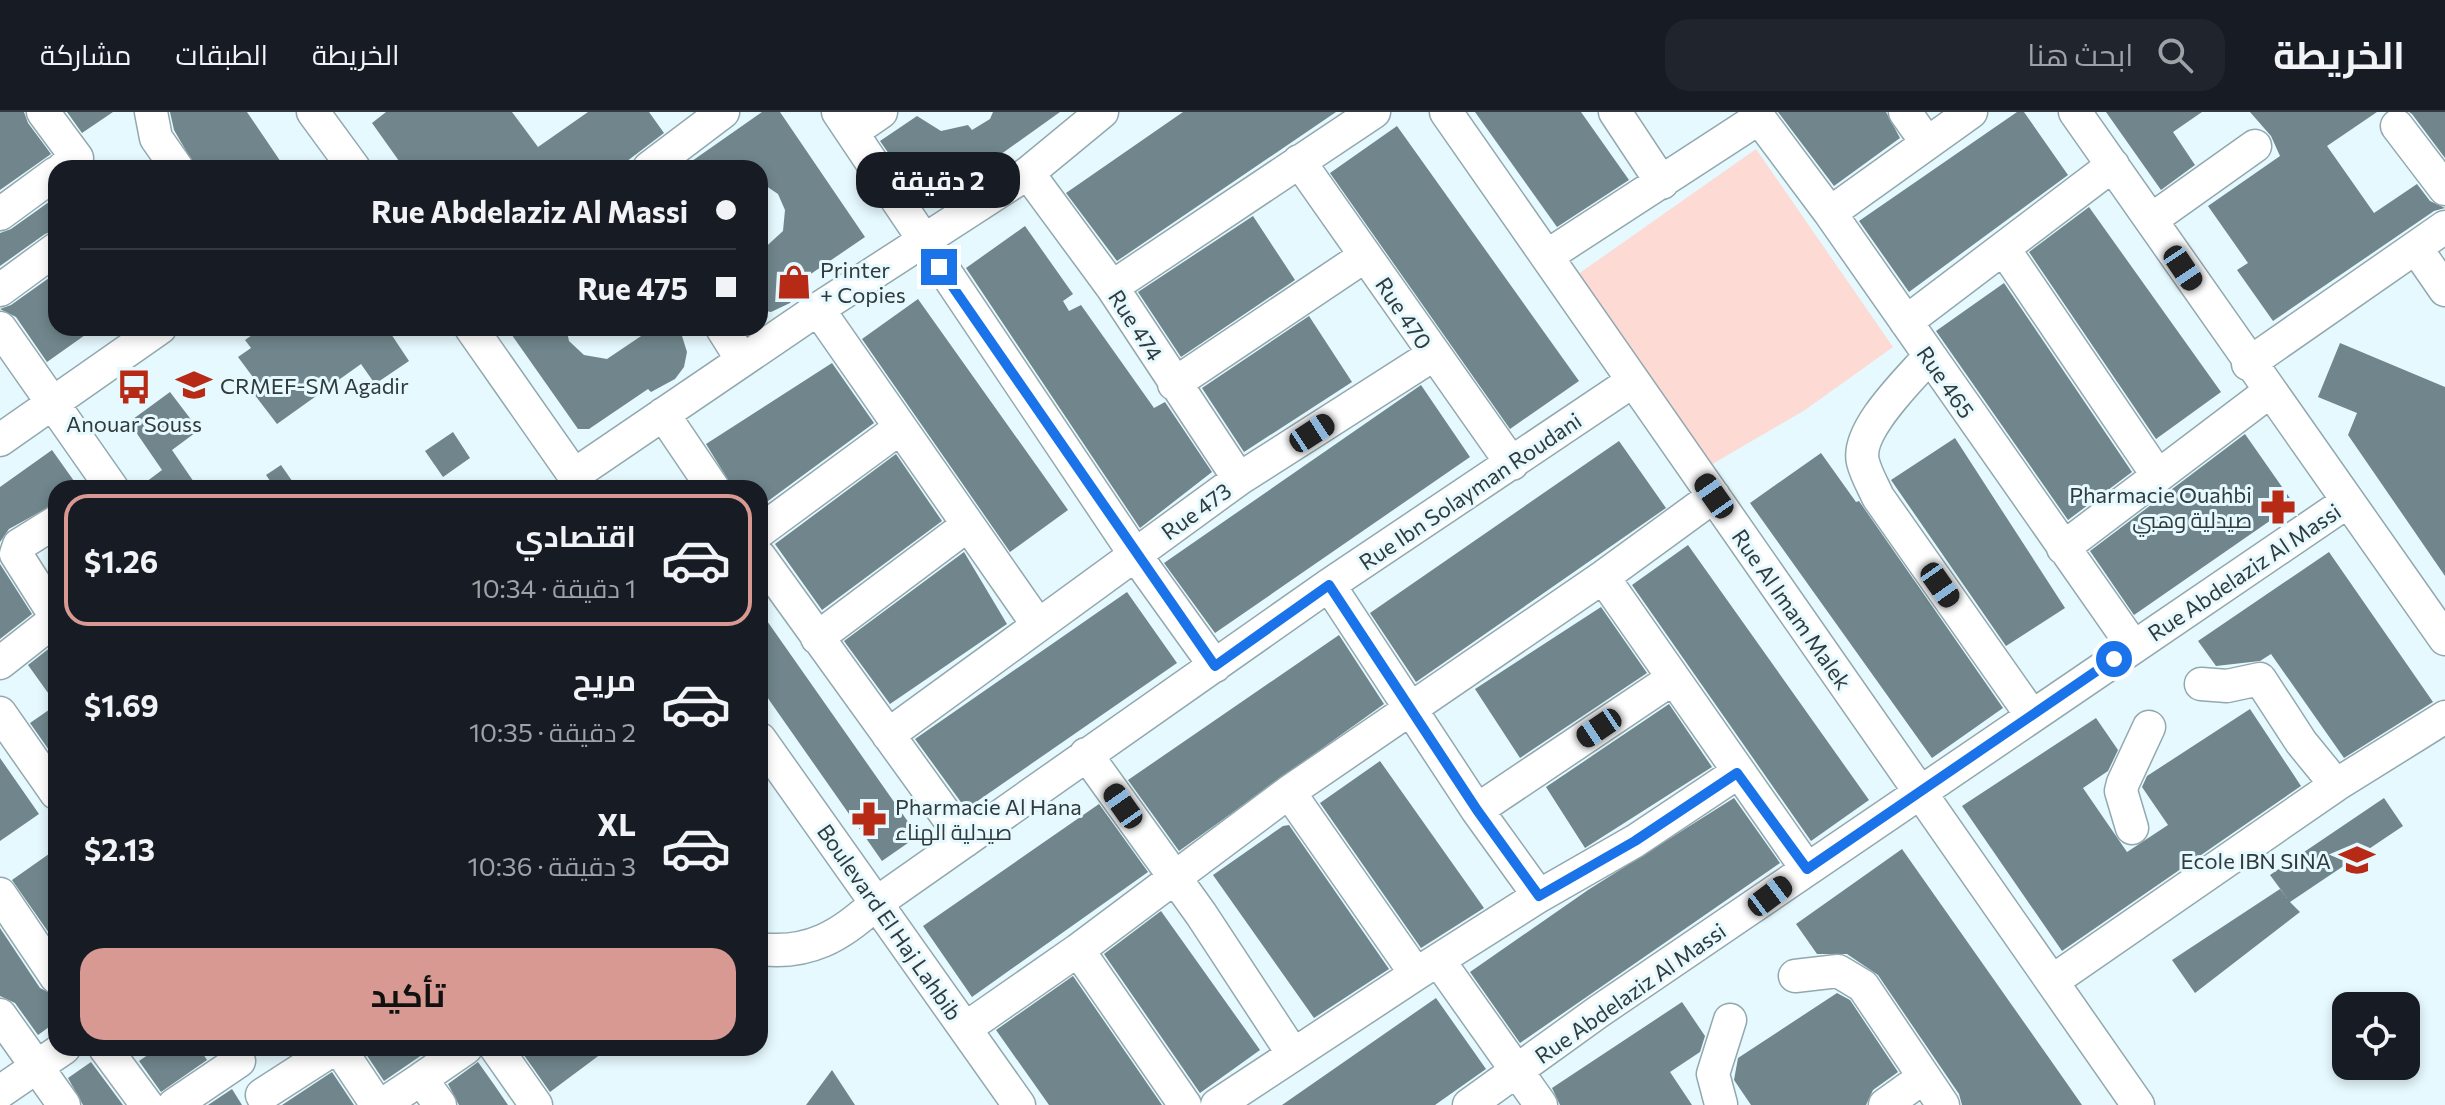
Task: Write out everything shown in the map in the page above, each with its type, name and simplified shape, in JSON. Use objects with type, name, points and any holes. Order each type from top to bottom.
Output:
[{"type":"street","points":[[43,112],[67,160]]},
{"type":"street","points":[[151,112],[156,138],[171,160]]},
{"type":"street","points":[[660,160],[723,112]]},
{"type":"street","points":[[881,112],[845,122],[921,241],[1215,666]]},
{"type":"street","points":[[1112,287],[1374,112]]},
{"type":"street","name":"Rue Al Imam Malek","points":[[1446,112],[2054,980],[2138,1105]]},
{"type":"street","points":[[1547,256],[1662,183],[1615,112]]},
{"type":"street","points":[[1905,112],[1927,143]]},
{"type":"street","points":[[1830,213],[1971,112]]},
{"type":"street","points":[[2075,112],[2248,364],[2445,639]]},
{"type":"street","points":[[581,480],[663,414],[1028,173],[1093,114]]},
{"type":"street","points":[[327,117],[350,160]]},
{"type":"street","name":"Rue 465","points":[[1662,183],[1759,118],[1830,213],[1928,358],[2133,646]]},
{"type":"street","points":[[2397,126],[2445,189]]},
{"type":"street","points":[[2151,220],[2255,146]]},
{"type":"street","name":"Rue 470","points":[[1299,161],[1512,464]]},
{"type":"street","points":[[1906,322],[2113,165]]},
{"type":"street","name":"Rue 474","points":[[1028,173],[1112,287],[1239,479]]},
{"type":"street","points":[[0,214],[48,182]]},
{"type":"street","points":[[2248,364],[2445,227]]},
{"type":"street","points":[[2416,248],[2445,290]]},
{"type":"street","points":[[2004,249],[2158,476]]},
{"type":"street","points":[[0,290],[48,255]]},
{"type":"street","points":[[1174,384],[1365,256]]},
{"type":"street","points":[[818,309],[1038,625]]},
{"type":"street","points":[[0,328],[105,480]]},
{"type":"street","points":[[0,440],[149,336]]},
{"type":"street","points":[[477,336],[578,480]]},
{"type":"street","points":[[727,336],[742,360]]},
{"type":"street","name":"Rue 473","points":[[888,735],[1239,479],[1433,355]]},
{"type":"street","points":[[1928,358],[1878,415],[1867,436],[1862,460],[1878,497],[2032,716]]},
{"type":"street","name":"Rue Ibn Solayman Roudani","points":[[768,949],[797,950],[813,946],[851,927],[875,904],[1086,754],[1329,585],[1633,381]]},
{"type":"street","points":[[2063,548],[2269,392]]},
{"type":"street","points":[[663,414],[708,480]]},
{"type":"street","points":[[768,525],[900,428]]},
{"type":"street","points":[[966,1028],[1078,950],[1289,792],[1603,577],[1714,496]]},
{"type":"street","name":"Rue Abdelaziz Al Massi","points":[[1469,1105],[1807,869],[2347,502]]},
{"type":"street","points":[[817,638],[968,525]]},
{"type":"street","points":[[48,527],[19,545],[11,576],[48,611]]},
{"type":"street","points":[[768,568],[965,841]]},
{"type":"street","points":[[1603,577],[1737,773],[1807,869]]},
{"type":"street","points":[[1329,585],[1477,810],[1539,896]]},
{"type":"street","points":[[0,663],[48,624]]},
{"type":"street","points":[[1477,810],[1672,679]]},
{"type":"street","points":[[2201,684],[2227,686],[2260,679],[2301,742],[2336,785]]},
{"type":"street","points":[[0,713],[48,776]]},
{"type":"street","points":[[2054,980],[2336,785],[2445,717]]},
{"type":"street","points":[[2132,828],[2121,791],[2149,727]]},
{"type":"street","name":"Boulevard El Haj Lahbib","points":[[768,750],[1019,1105]]},
{"type":"street","points":[[1086,754],[1175,878],[1293,1054]]},
{"type":"street","points":[[1217,1105],[1427,967],[1539,896],[1625,848],[1737,773]]},
{"type":"street","points":[[1289,792],[1427,967],[1517,1071],[1541,1105]]},
{"type":"street","points":[[0,894],[48,965]]},
{"type":"street","points":[[1078,950],[1185,1105]]},
{"type":"street","points":[[1795,976],[1838,971],[1850,975],[1863,986],[1943,1105]]},
{"type":"street","points":[[0,1015],[64,1105]]},
{"type":"street","points":[[1721,1104],[1713,1074],[1730,1020]]},
{"type":"street","points":[[0,1092],[53,1056]]},
{"type":"street","points":[[111,1056],[147,1105]]},
{"type":"street","points":[[174,1105],[233,1056]]},
{"type":"street","points":[[235,1056],[266,1100],[326,1056]]},
{"type":"street","points":[[343,1056],[379,1105],[454,1056]]},
{"type":"street","points":[[502,1056],[536,1105]]},
{"type":"street","points":[[1885,1105],[1924,1077]]},
{"type":"street","points":[[421,1079],[440,1105]]},
{"type":"shaded area","points":[[1756,149],[1893,347],[1805,410],[1709,466],[1574,277]]},
{"type":"building","points":[[0,112],[24,112],[28,123],[51,154],[0,190]]},
{"type":"building","points":[[67,112],[113,112],[82,133]]},
{"type":"building","points":[[170,112],[247,112],[280,160],[191,160],[174,130]]},
{"type":"building","points":[[386,112],[512,112],[538,147],[588,112],[649,112],[664,133],[629,160],[398,160],[372,123]]},
{"type":"building","points":[[762,112],[780,112],[865,237],[799,282],[803,288],[790,303],[768,311],[768,245],[783,231],[785,210],[778,194],[768,187],[768,160],[693,160]]},
{"type":"building","points":[[993,112],[1060,112],[934,202],[921,200],[880,141],[917,116],[941,131],[968,125],[972,130],[990,119]]},
{"type":"building","points":[[1183,112],[1336,112],[1117,261],[1066,193]]},
{"type":"building","points":[[1475,112],[1581,112],[1629,180],[1557,227]]},
{"type":"building","points":[[1778,112],[1886,112],[1900,138],[1834,186]]},
{"type":"building","points":[[2017,112],[2024,112],[2068,175],[1909,292],[1859,221]]},
{"type":"building","points":[[2106,112],[2202,112],[2173,132],[2195,165],[2161,190]]},
{"type":"building","points":[[2250,112],[2377,112],[2327,146],[2374,213],[2417,184],[2430,201],[2445,208],[2434,211],[2273,321],[2237,270],[2248,263],[2208,206],[2280,156],[2271,136]]},
{"type":"building","points":[[2409,112],[2445,112],[2445,158],[2412,114]]},
{"type":"building","points":[[1397,126],[1579,381],[1510,429],[1330,173]]},
{"type":"building","points":[[48,203],[48,233],[0,266],[0,233],[11,229]]},
{"type":"building","points":[[2089,207],[2221,392],[2156,439],[2029,252]]},
{"type":"building","points":[[1253,216],[1295,280],[1181,357],[1138,292]]},
{"type":"building","points":[[1025,226],[1073,294],[1063,301],[1069,311],[1081,305],[1154,408],[1165,402],[1212,472],[1140,528],[966,268]]},
{"type":"building","points":[[48,279],[48,336],[84,336],[47,362],[16,317],[0,309],[11,305]]},
{"type":"building","points":[[2004,283],[2132,472],[2068,520],[1936,331]]},
{"type":"building","points":[[918,299],[1068,510],[1010,552],[862,339]]},
{"type":"building","points":[[1309,316],[1352,382],[1244,452],[1202,388]]},
{"type":"building","points":[[251,336],[392,336],[409,361],[375,384],[361,364],[277,424],[254,394],[261,388],[238,357],[251,348],[245,340]]},
{"type":"building","points":[[513,336],[568,336],[584,355],[607,359],[641,336],[682,336],[687,352],[684,367],[675,379],[651,392],[648,389],[589,429],[578,429]]},
{"type":"building","points":[[2340,343],[2445,387],[2445,576],[2348,435],[2357,413],[2318,397]]},
{"type":"building","points":[[832,363],[874,423],[768,501],[768,480],[728,480],[706,444]]},
{"type":"building","points":[[1421,385],[1470,457],[1215,633],[1164,563]]},
{"type":"building","points":[[170,392],[199,430],[172,450],[193,480],[149,480],[162,470],[129,422]]},
{"type":"building","points":[[453,432],[470,458],[443,477],[425,451]]},
{"type":"building","points":[[2245,434],[2294,504],[2134,615],[2090,551]]},
{"type":"building","points":[[1955,438],[2065,608],[2006,646],[1891,480]]},
{"type":"building","points":[[1619,441],[1666,508],[1416,682],[1370,613]]},
{"type":"building","points":[[52,450],[73,480],[48,480],[48,507],[9,529],[0,542],[0,487]]},
{"type":"building","points":[[1821,453],[1856,502],[1859,501],[2003,708],[1932,758],[1750,503]]},
{"type":"building","points":[[896,454],[942,521],[822,610],[775,544]]},
{"type":"building","points":[[281,465],[291,480],[269,480],[266,475]]},
{"type":"building","points":[[1688,545],[1869,800],[1811,841],[1632,585]]},
{"type":"building","points":[[964,552],[1007,624],[890,704],[844,641]]},
{"type":"building","points":[[2329,552],[2433,702],[2344,758],[2271,654],[2260,661],[2216,666],[2198,641]]},
{"type":"building","points":[[0,564],[32,614],[0,639]]},
{"type":"building","points":[[1127,592],[1177,663],[966,809],[915,739]]},
{"type":"building","points":[[1601,607],[1647,673],[1520,758],[1475,689]]},
{"type":"building","points":[[768,622],[918,836],[882,861],[768,698]]},
{"type":"building","points":[[1339,635],[1384,704],[1179,851],[1128,780]]},
{"type":"building","points":[[48,649],[48,693],[28,665]]},
{"type":"building","points":[[1669,704],[1712,767],[1585,848],[1546,787]]},
{"type":"building","points":[[2250,709],[2301,786],[2062,951],[1962,806],[2096,718],[2118,750],[2108,771],[2083,788],[2127,852],[2168,825],[2142,787],[2147,776]]},
{"type":"building","points":[[48,711],[48,749],[30,723]]},
{"type":"building","points":[[0,758],[39,814],[0,841]]},
{"type":"building","points":[[1380,761],[1484,908],[1421,948],[1320,803]]},
{"type":"building","points":[[1734,798],[1780,863],[1520,1043],[1470,972],[1588,890]]},
{"type":"building","points":[[2384,798],[2403,826],[2290,902],[2300,912],[2195,993],[2172,960],[2280,889],[2287,898],[2270,875]]},
{"type":"building","points":[[1099,804],[1148,872],[972,997],[923,926]]},
{"type":"building","points":[[1289,825],[1389,969],[1314,1018],[1213,875],[1283,826]]},
{"type":"building","points":[[1902,849],[2082,1105],[1962,1105],[1959,1094],[1878,975],[1847,954],[1817,954],[1796,924]]},
{"type":"building","points":[[48,855],[48,932],[12,880]]},
{"type":"building","points":[[1161,911],[1260,1050],[1200,1093],[1104,954]]},
{"type":"building","points":[[0,928],[40,988],[48,992],[48,1028],[38,1035],[15,1003],[0,996]]},
{"type":"building","points":[[1073,976],[1162,1105],[1049,1105],[996,1030]]},
{"type":"building","points":[[1837,993],[1850,1000],[1898,1072],[1873,1090],[1866,1105],[1751,1105],[1734,1080],[1738,1058]]},
{"type":"building","points":[[1436,998],[1486,1069],[1435,1105],[1282,1105]]},
{"type":"building","points":[[1682,1002],[1705,1036],[1700,1052],[1670,1072],[1692,1105],[1560,1105],[1552,1088]]},
{"type":"building","points":[[146,1056],[204,1056],[207,1060],[161,1092],[139,1061]]},
{"type":"building","points":[[367,1056],[420,1056],[384,1081]]},
{"type":"building","points":[[525,1056],[598,1056],[550,1092]]},
{"type":"building","points":[[91,1062],[123,1105],[83,1105],[68,1078]]},
{"type":"building","points":[[478,1062],[508,1105],[459,1105],[448,1084]]},
{"type":"building","points":[[832,1070],[855,1105],[806,1105]]},
{"type":"building","points":[[332,1072],[354,1105],[282,1105]]},
{"type":"building","points":[[232,1089],[242,1105],[208,1105]]},
{"type":"place","name":"Printer + Copies","points":[[794,282]]},
{"type":"place","name":"CRMEF-SM Agadir","points":[[194,385]]},
{"type":"place","name":"Anouar Souss","points":[[134,387]]},
{"type":"place","name":"Pharmacie Ouahbi صيدلية وهبي","points":[[2278,507]]},
{"type":"place","name":"Pharmacie Al Hana صيدلية الهناء","points":[[869,819]]},
{"type":"place","name":"Ecole IBN SINA","points":[[2357,860]]},
{"type":"route","points":[[939,267],[1215,666],[1329,585],[1477,810],[1539,896],[1635,841],[1737,773],[1807,869],[2114,659]]}]
